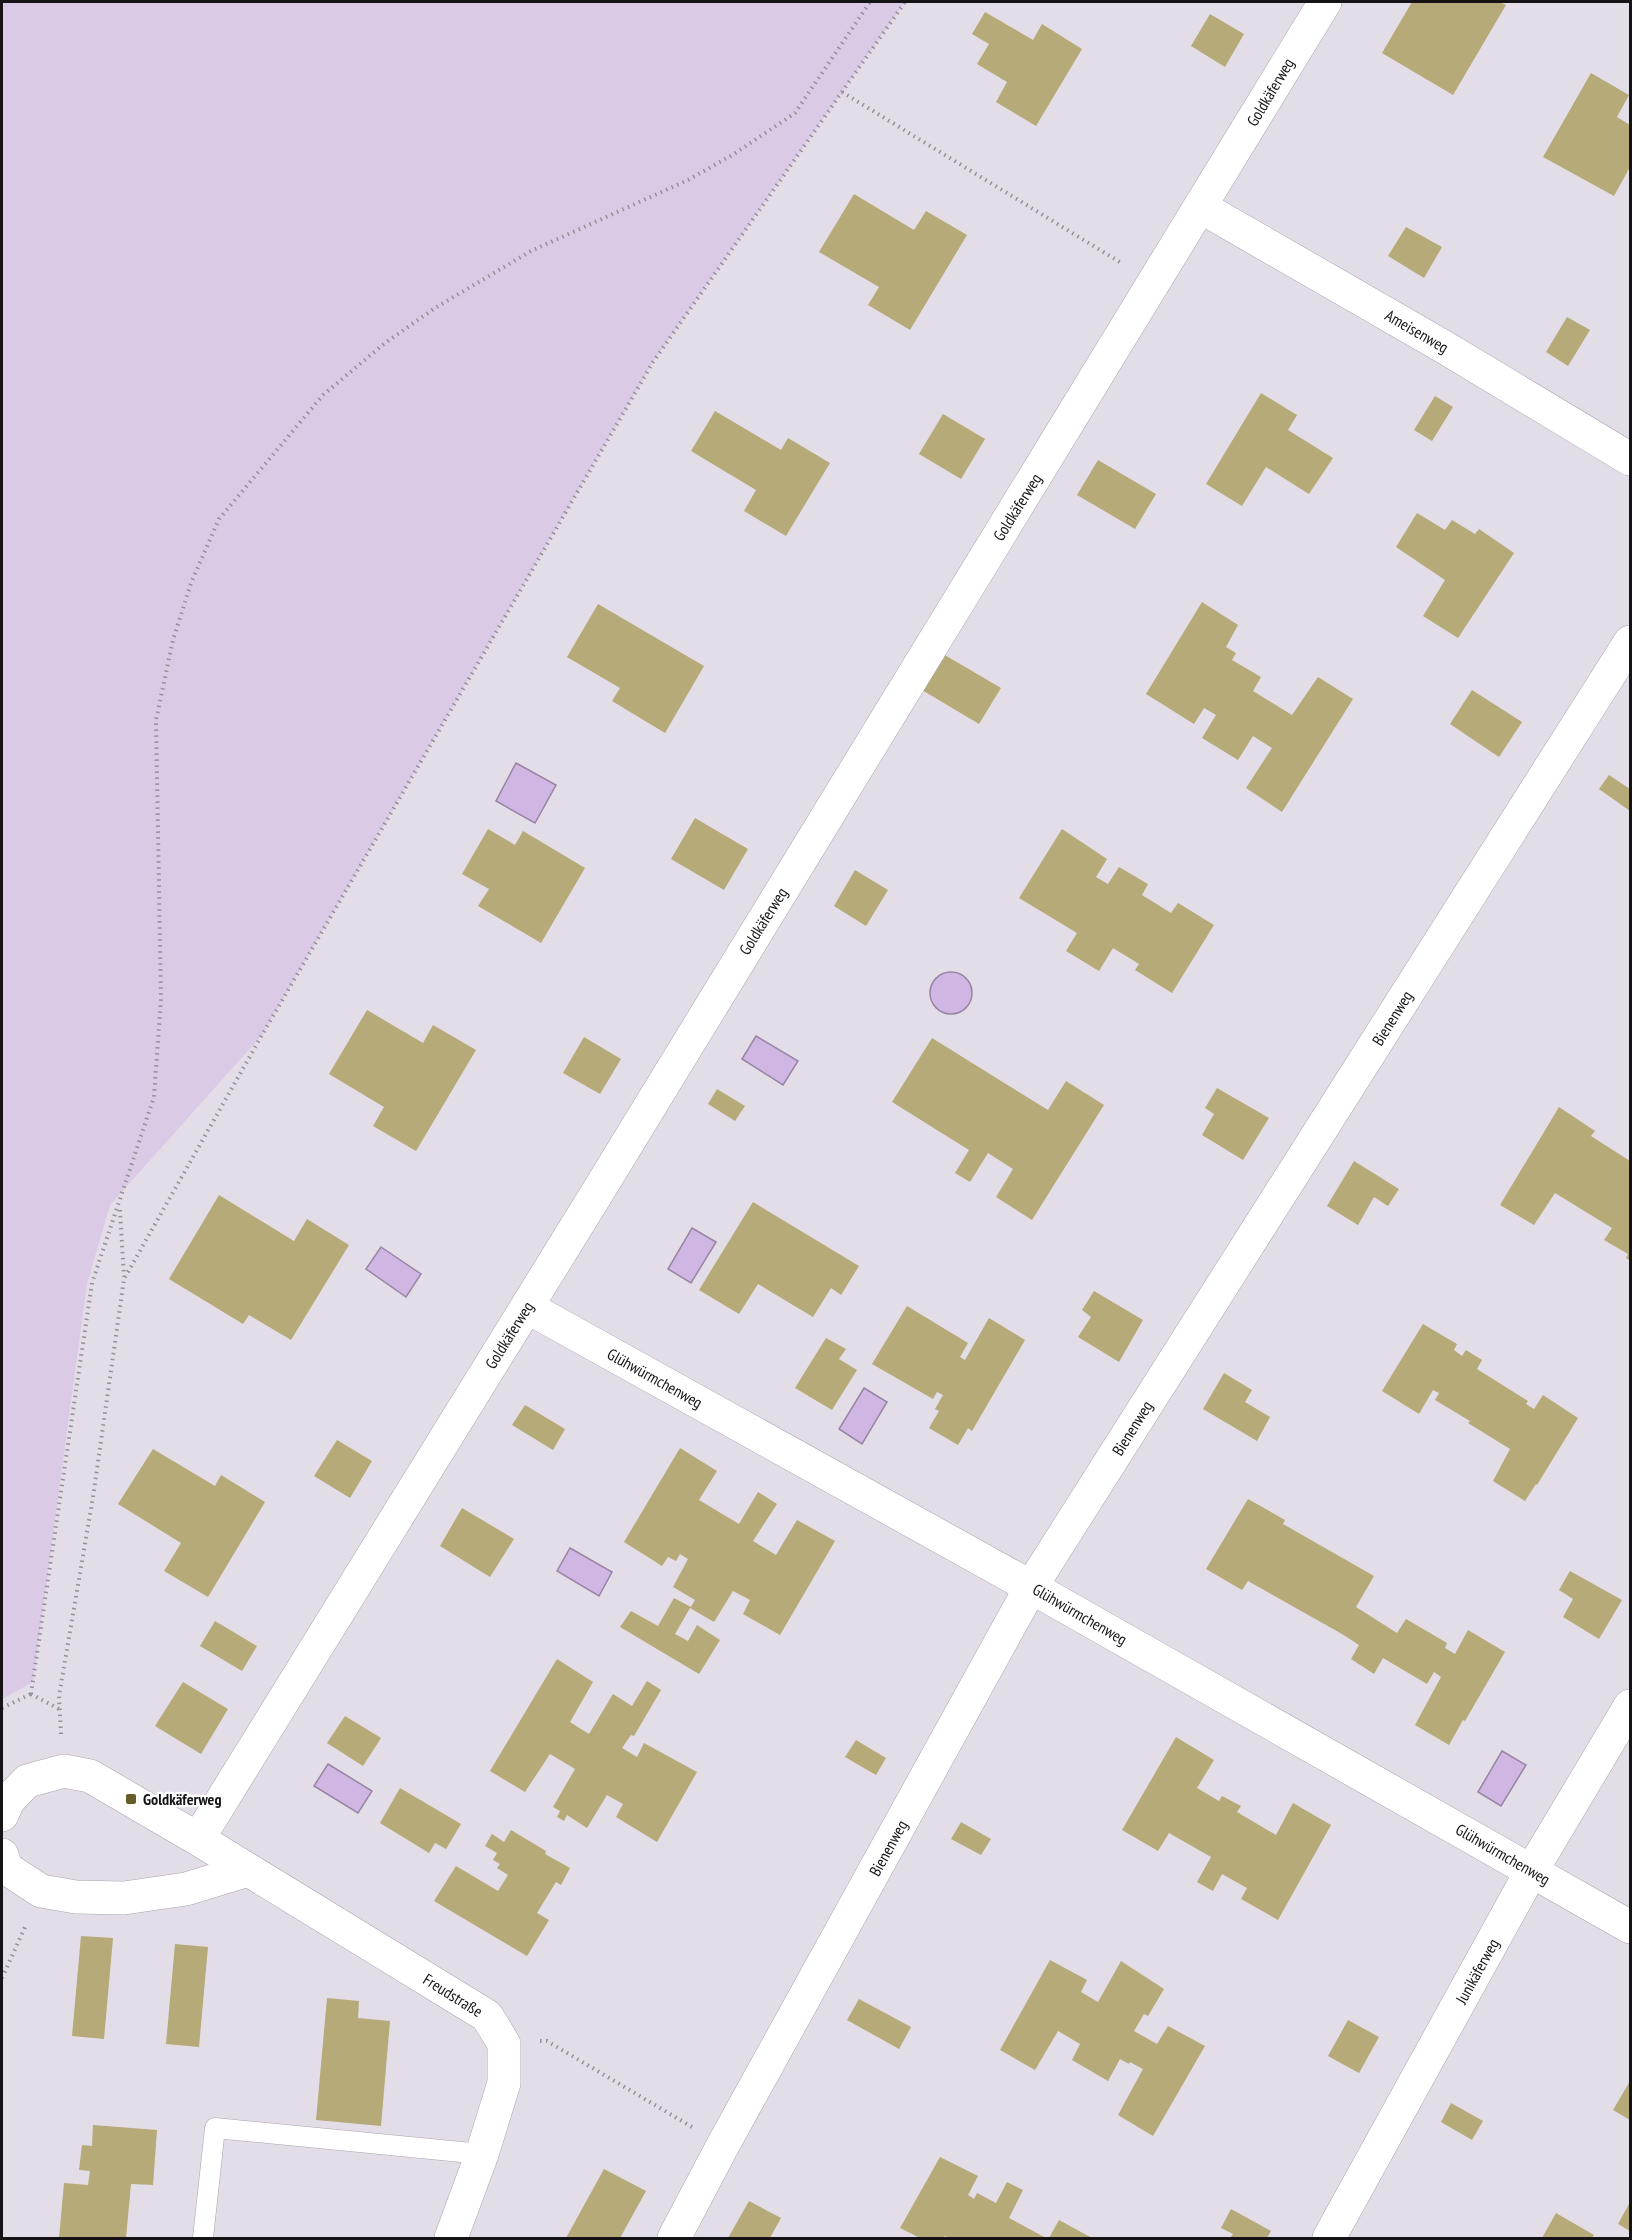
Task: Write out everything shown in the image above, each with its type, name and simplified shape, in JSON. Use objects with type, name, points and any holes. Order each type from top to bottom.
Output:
[{"type":"street","name":"Goldkäferweg","points":[[198,1839],[1325,2]]},
{"type":"street","name":"Ameisenweg","points":[[1201,207],[1444,347],[1630,459]]},
{"type":"street","name":"Bienenweg","points":[[674,2238],[723,2145],[1032,1587],[1630,642]]},
{"type":"street","name":"Glühwürmchenweg","points":[[526,1307],[1032,1587],[1630,1927]]},
{"type":"street","name":"Junikäferweg","points":[[1329,2238],[1532,1870],[1630,1706]]},
{"type":"street","name":"Freudstraße","points":[[2,1815],[8,1801],[27,1781],[64,1771],[90,1776],[198,1839],[487,2016],[504,2044]]},
{"type":"street","points":[[2,1855],[6,1868],[41,1891],[76,1897],[124,1898],[186,1889],[248,1870]]},
{"type":"street","points":[[451,2238],[482,2154],[504,2083],[504,2044]]},
{"type":"lane","points":[[203,2238],[215,2128],[482,2154]]},
{"type":"path","points":[[31,1694],[92,1283],[154,1097],[161,999],[156,720],[173,640],[192,583],[219,519],[322,395],[385,343],[435,308],[531,251],[688,180],[795,113],[870,2]]},
{"type":"path","points":[[124,1279],[262,1035],[653,362],[905,2]]},
{"type":"path","points":[[842,92],[1154,283]]},
{"type":"path","points":[[64,1771],[59,1696],[93,1497],[124,1279],[119,1206]]},
{"type":"path","points":[[2,1708],[31,1694]]},
{"type":"path","points":[[31,1694],[59,1709]]},
{"type":"path","points":[[2,1978],[41,1891]]},
{"type":"path","points":[[504,2044],[548,2041],[723,2145]]},
{"type":"shaded area","points":[[2,2],[905,2],[653,362],[262,1035],[110,1205],[87,1284],[33,1682],[2,1699]]},
{"type":"shaded area","points":[[516,763],[556,785],[535,823],[496,801]]},
{"type":"shaded area","points":[[951,972],[966,978],[972,993],[966,1008],[951,1014],[936,1008],[930,993],[936,978]]},
{"type":"shaded area","points":[[756,1036],[798,1061],[783,1085],[742,1059]]},
{"type":"shaded area","points":[[692,1228],[716,1242],[691,1283],[668,1269]]},
{"type":"shaded area","points":[[381,1247],[421,1274],[406,1297],[366,1269]]},
{"type":"shaded area","points":[[864,1388],[887,1402],[862,1444],[839,1429]]},
{"type":"shaded area","points":[[570,1548],[612,1572],[599,1596],[557,1571]]},
{"type":"shaded area","points":[[1502,1751],[1526,1765],[1501,1806],[1478,1792]]},
{"type":"shaded area","points":[[328,1764],[372,1791],[358,1813],[314,1786]]},
{"type":"building","points":[[1412,2],[1500,2],[1506,5],[1453,95],[1382,53]]},
{"type":"building","points":[[985,12],[1033,40],[1042,24],[1082,49],[1036,126],[996,102],[1007,82],[977,64],[989,44],[972,34]]},
{"type":"building","points":[[1210,14],[1244,34],[1225,67],[1191,46]]},
{"type":"building","points":[[1591,73],[1629,95],[1617,117],[1630,125],[1630,167],[1614,196],[1543,157]]},
{"type":"building","points":[[854,194],[914,230],[926,211],[967,235],[910,330],[868,305],[879,287],[819,252]]},
{"type":"building","points":[[1406,227],[1442,247],[1424,278],[1388,256]]},
{"type":"building","points":[[1567,317],[1590,330],[1568,366],[1546,352]]},
{"type":"building","points":[[1261,393],[1297,415],[1288,430],[1333,458],[1309,494],[1266,467],[1242,506],[1206,484]]},
{"type":"building","points":[[1435,396],[1453,407],[1432,441],[1414,430]]},
{"type":"building","points":[[715,411],[781,450],[788,438],[830,463],[786,536],[744,511],[756,490],[691,451]]},
{"type":"building","points":[[943,414],[985,439],[961,479],[919,454]]},
{"type":"building","points":[[1098,460],[1156,494],[1135,529],[1077,495]]},
{"type":"building","points":[[1417,513],[1445,530],[1452,520],[1475,534],[1479,529],[1514,553],[1458,638],[1423,616],[1445,580],[1396,547]]},
{"type":"building","points":[[1202,602],[1238,625],[1226,647],[1236,653],[1232,660],[1261,677],[1253,691],[1292,715],[1318,677],[1353,699],[1282,812],[1246,788],[1272,748],[1253,736],[1238,760],[1202,738],[1216,715],[1204,708],[1194,724],[1146,694]]},
{"type":"building","points":[[598,604],[704,666],[665,733],[612,701],[620,688],[567,657]]},
{"type":"building","points":[[943,654],[1001,688],[979,724],[922,690]]},
{"type":"building","points":[[1472,690],[1522,722],[1499,757],[1450,724]]},
{"type":"building","points":[[1609,775],[1630,789],[1630,811],[1599,789]]},
{"type":"building","points":[[695,818],[748,849],[724,890],[671,859]]},
{"type":"building","points":[[488,829],[515,845],[523,831],[585,868],[541,943],[478,906],[489,889],[462,874]]},
{"type":"building","points":[[1062,829],[1107,859],[1096,877],[1108,884],[1119,867],[1148,884],[1142,895],[1171,913],[1178,903],[1214,925],[1172,993],[1135,970],[1139,964],[1113,948],[1099,971],[1066,951],[1077,933],[1019,898]]},
{"type":"building","points":[[855,870],[888,890],[866,926],[834,906]]},
{"type":"building","points":[[367,1010],[423,1043],[433,1025],[476,1050],[416,1151],[373,1126],[384,1107],[329,1074]]},
{"type":"building","points":[[584,1037],[621,1059],[600,1094],[563,1073]]},
{"type":"building","points":[[932,1038],[1048,1110],[1066,1081],[1104,1105],[1032,1220],[996,1197],[1013,1169],[988,1153],[970,1182],[955,1173],[969,1150],[892,1102]]},
{"type":"building","points":[[1217,1088],[1269,1118],[1243,1160],[1202,1135],[1214,1114],[1205,1108]]},
{"type":"building","points":[[717,1089],[745,1106],[735,1121],[708,1104]]},
{"type":"building","points":[[1559,1107],[1595,1131],[1591,1136],[1630,1161],[1630,1261],[1626,1258],[1628,1254],[1604,1240],[1612,1228],[1555,1193],[1534,1225],[1500,1205]]},
{"type":"building","points":[[1354,1161],[1399,1189],[1388,1206],[1374,1197],[1358,1225],[1327,1206]]},
{"type":"building","points":[[219,1195],[294,1241],[307,1219],[349,1245],[291,1340],[249,1315],[243,1324],[169,1279]]},
{"type":"building","points":[[753,1202],[859,1266],[841,1295],[831,1288],[813,1317],[758,1284],[739,1314],[699,1290]]},
{"type":"building","points":[[1094,1291],[1143,1320],[1119,1362],[1078,1337],[1091,1317],[1082,1310]]},
{"type":"building","points":[[907,1306],[968,1343],[960,1357],[965,1360],[989,1318],[1025,1340],[972,1431],[968,1428],[958,1445],[929,1428],[939,1411],[935,1409],[943,1395],[937,1392],[933,1399],[872,1364]]},
{"type":"building","points":[[1423,1324],[1457,1344],[1454,1350],[1462,1356],[1466,1350],[1482,1360],[1477,1369],[1528,1401],[1526,1404],[1534,1409],[1543,1395],[1578,1418],[1525,1501],[1493,1481],[1510,1449],[1435,1400],[1439,1393],[1433,1390],[1419,1414],[1382,1391]]},
{"type":"building","points":[[826,1338],[846,1349],[839,1359],[857,1370],[832,1410],[795,1388]]},
{"type":"building","points":[[1224,1373],[1252,1390],[1245,1402],[1270,1417],[1257,1441],[1203,1409]]},
{"type":"building","points":[[525,1405],[565,1429],[553,1450],[512,1425]]},
{"type":"building","points":[[337,1440],[372,1461],[350,1498],[314,1476]]},
{"type":"building","points":[[680,1448],[717,1471],[699,1500],[739,1524],[758,1492],[777,1504],[753,1541],[776,1555],[797,1520],[835,1541],[780,1635],[743,1614],[750,1600],[733,1591],[714,1622],[690,1608],[675,1634],[688,1641],[697,1625],[720,1640],[699,1674],[620,1627],[631,1611],[658,1626],[674,1598],[691,1607],[695,1600],[673,1587],[688,1559],[680,1554],[676,1561],[668,1557],[662,1566],[624,1542]]},
{"type":"building","points":[[153,1449],[215,1486],[221,1475],[265,1502],[208,1597],[164,1571],[181,1543],[118,1504]]},
{"type":"building","points":[[1248,1499],[1285,1520],[1283,1524],[1374,1576],[1356,1607],[1397,1633],[1406,1619],[1447,1643],[1445,1648],[1455,1654],[1468,1630],[1505,1652],[1449,1745],[1415,1725],[1441,1677],[1434,1672],[1427,1684],[1383,1658],[1374,1674],[1351,1659],[1359,1645],[1342,1634],[1248,1581],[1242,1590],[1206,1569]]},
{"type":"building","points":[[462,1508],[514,1539],[490,1577],[440,1546]]},
{"type":"building","points":[[1570,1571],[1622,1600],[1599,1639],[1563,1617],[1573,1599],[1559,1590]]},
{"type":"building","points":[[215,1621],[257,1646],[242,1671],[200,1646]]},
{"type":"building","points":[[557,1659],[593,1682],[570,1722],[589,1734],[613,1694],[632,1706],[647,1681],[661,1690],[634,1736],[631,1735],[622,1748],[637,1757],[644,1743],[697,1772],[657,1842],[616,1817],[623,1804],[607,1795],[587,1828],[567,1815],[564,1821],[557,1817],[560,1811],[553,1807],[575,1769],[550,1754],[525,1792],[490,1771]]},
{"type":"building","points":[[183,1682],[228,1709],[201,1754],[155,1726]]},
{"type":"building","points":[[345,1716],[381,1738],[363,1766],[327,1743]]},
{"type":"building","points":[[1176,1737],[1214,1760],[1197,1788],[1219,1801],[1222,1796],[1241,1806],[1237,1812],[1276,1835],[1293,1803],[1331,1825],[1278,1920],[1241,1899],[1247,1888],[1222,1874],[1213,1891],[1197,1882],[1211,1857],[1169,1833],[1158,1851],[1122,1830]]},
{"type":"building","points":[[856,1740],[886,1758],[876,1775],[845,1757]]},
{"type":"building","points":[[400,1788],[461,1824],[446,1849],[435,1843],[429,1853],[380,1823]]},
{"type":"building","points":[[961,1822],[991,1839],[981,1855],[951,1839]]},
{"type":"building","points":[[511,1830],[570,1868],[561,1885],[556,1882],[537,1913],[549,1920],[527,1956],[434,1901],[456,1866],[498,1891],[508,1875],[497,1868],[500,1864],[493,1860],[497,1853],[485,1846],[492,1834],[504,1842]]},
{"type":"building","points":[[81,1936],[113,1938],[104,2039],[72,2036]]},
{"type":"building","points":[[175,1944],[208,1947],[199,2047],[166,2044]]},
{"type":"building","points":[[1050,1960],[1087,1980],[1081,1992],[1098,2002],[1121,1961],[1164,1989],[1148,2016],[1144,2014],[1134,2031],[1157,2044],[1168,2026],[1205,2046],[1153,2136],[1118,2115],[1143,2069],[1120,2059],[1108,2081],[1072,2060],[1080,2044],[1058,2031],[1035,2070],[1000,2050]]},
{"type":"building","points":[[327,1998],[359,2001],[358,2018],[390,2021],[381,2126],[316,2120]]},
{"type":"building","points":[[859,1999],[911,2027],[899,2049],[847,2020]]},
{"type":"building","points":[[1348,2020],[1379,2037],[1359,2073],[1328,2056]]},
{"type":"building","points":[[1630,2081],[1630,2120],[1613,2110]]},
{"type":"building","points":[[1451,2103],[1483,2121],[1472,2140],[1441,2122]]},
{"type":"building","points":[[93,2125],[157,2130],[153,2185],[131,2184],[126,2238],[59,2238],[64,2183],[88,2185],[90,2171],[79,2170],[82,2145],[92,2146]]},
{"type":"building","points":[[940,2157],[978,2176],[968,2195],[974,2199],[977,2193],[996,2203],[1007,2182],[1023,2190],[1009,2218],[1046,2238],[949,2238],[945,2236],[943,2238],[920,2238],[900,2228]]},
{"type":"building","points":[[604,2169],[646,2191],[620,2238],[566,2238]]},
{"type":"building","points":[[749,2201],[781,2218],[770,2238],[728,2238]]},
{"type":"building","points":[[1630,2202],[1630,2231],[1618,2224]]},
{"type":"building","points":[[1231,2209],[1271,2231],[1267,2238],[1230,2238],[1233,2234],[1221,2228]]},
{"type":"building","points":[[1556,2213],[1594,2235],[1592,2238],[1542,2238]]},
{"type":"building","points":[[1059,2220],[1092,2238],[1049,2238]]},
{"type":"place","name":"Goldkäferweg","points":[[131,1799]]}]
